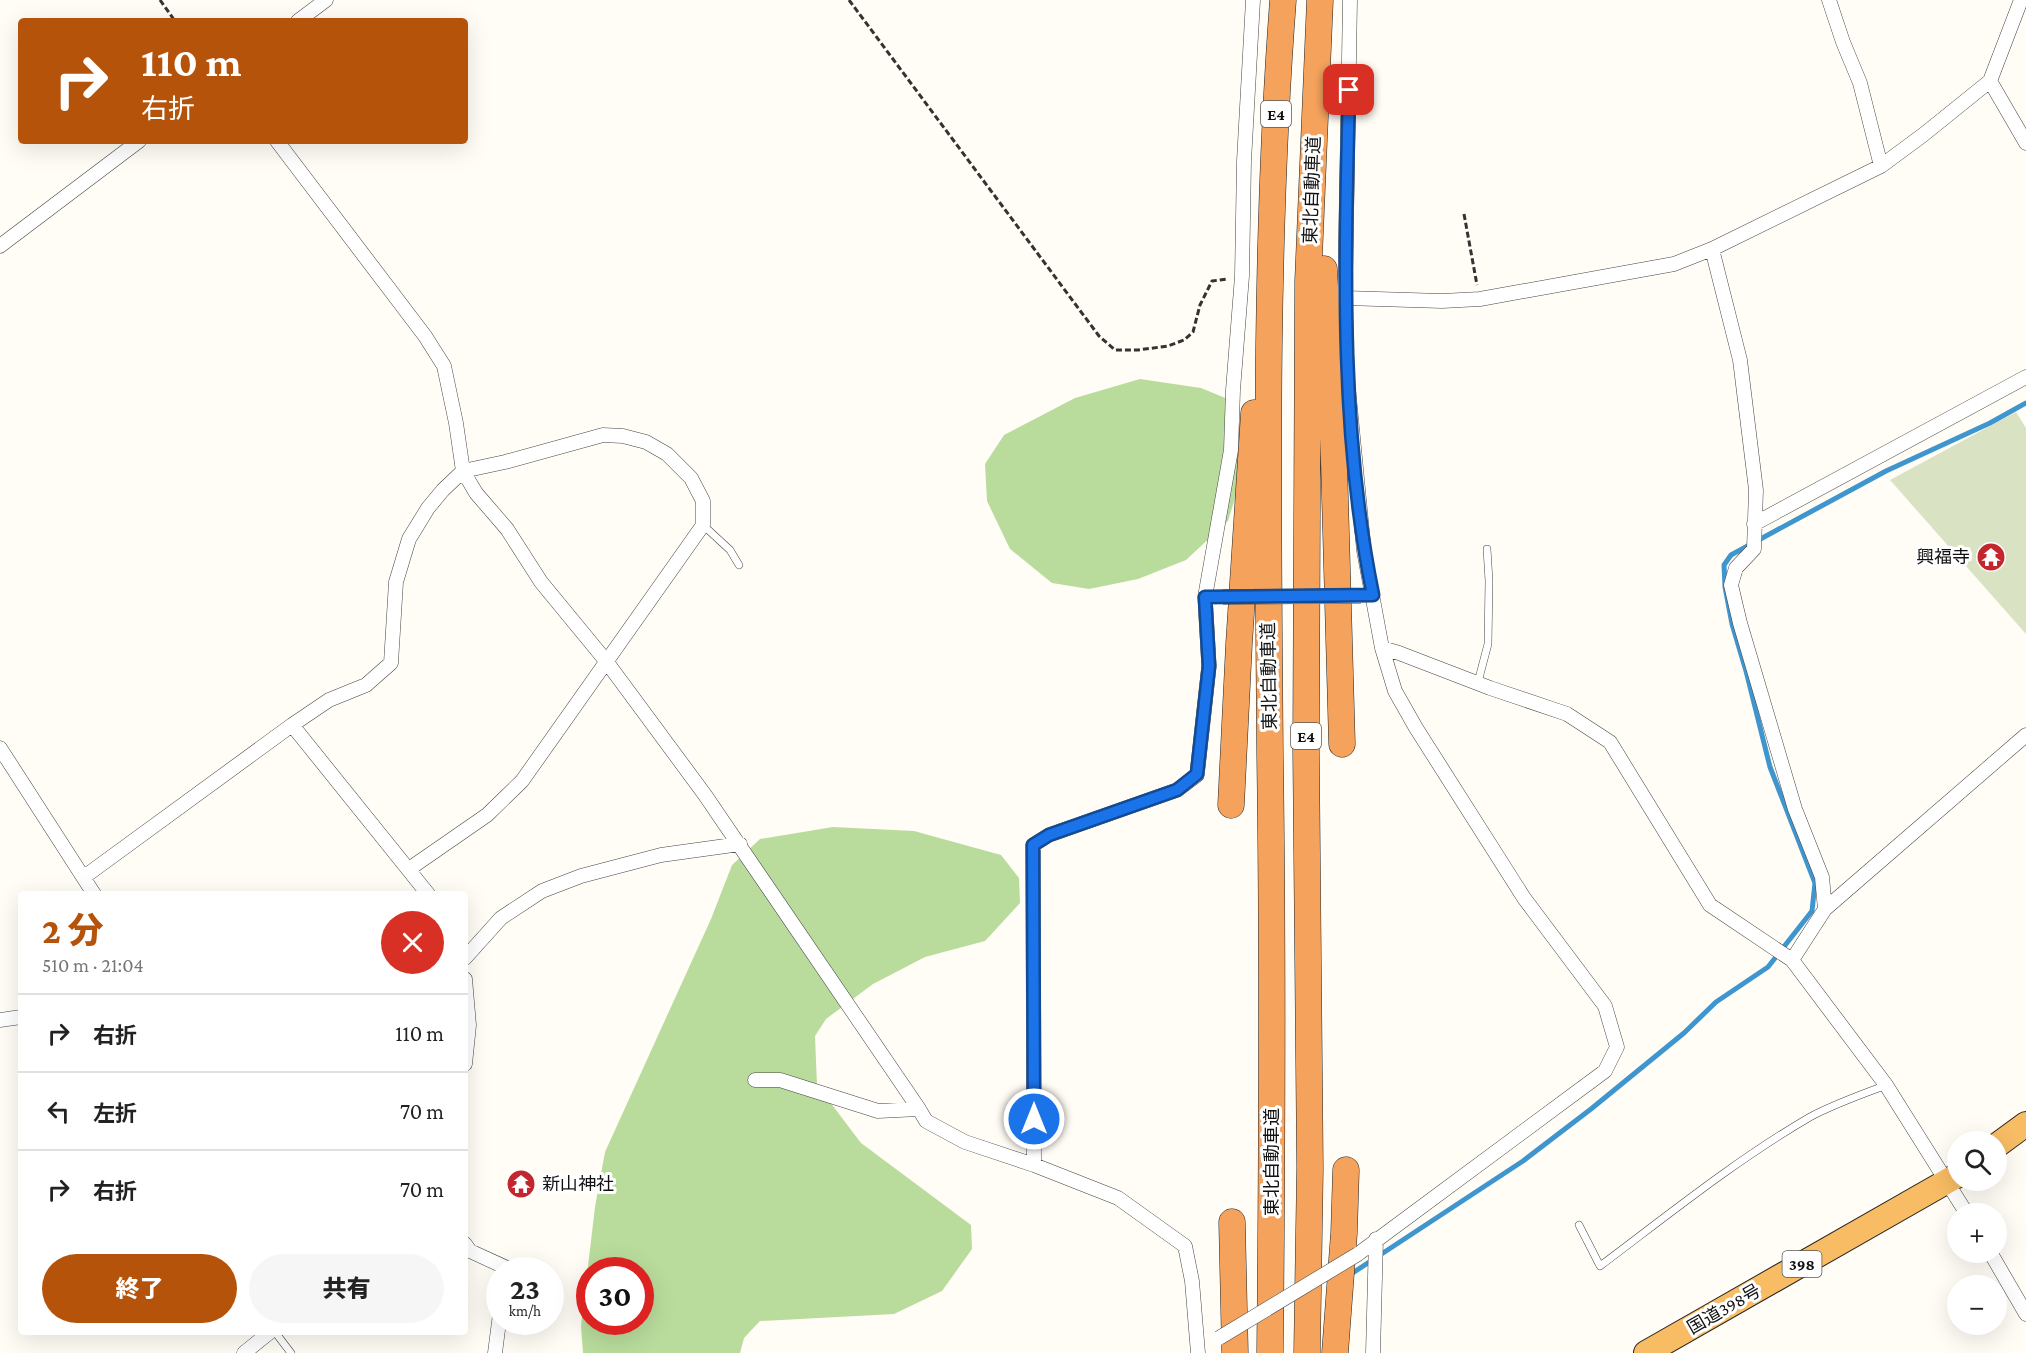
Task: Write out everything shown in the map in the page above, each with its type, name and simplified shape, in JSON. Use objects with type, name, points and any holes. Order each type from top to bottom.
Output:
[{"type":"highway","name":"東北自動車道","points":[[1270,1353],[1272,1161],[1268,650],[1270,229],[1283,0]]},
{"type":"highway","name":"東北自動車道","points":[[1307,1353],[1310,1168],[1306,440],[1308,281],[1320,0]]},
{"type":"highway","points":[[1314,119],[1333,427],[1342,744]]},
{"type":"highway","points":[[1231,805],[1256,377],[1270,229]]},
{"type":"highway","points":[[2007,1138],[2026,1124]]},
{"type":"highway","points":[[1335,1353],[1346,1170]]},
{"type":"highway","name":"国道398号","points":[[1646,1353],[1947,1181]]},
{"type":"highway","points":[[1227,1346],[1232,1222]]},
{"type":"street","points":[[302,18],[326,0]]},
{"type":"street","points":[[1034,1165],[1033,845],[1049,835],[1177,790],[1197,774],[1209,666],[1205,597],[1231,450],[1242,276],[1244,161],[1253,0]]},
{"type":"street","points":[[279,144],[425,336],[444,366],[463,471],[476,493],[507,529],[541,582],[606,661],[740,844],[926,1121],[965,1143],[1034,1165],[1119,1198],[1185,1246],[1192,1281],[1199,1353],[1227,1346],[1358,1254],[1605,1071],[1617,1047],[1605,1006],[1524,898],[1395,691],[1367,595],[1347,376],[1345,298],[1350,0]]},
{"type":"street","points":[[1829,0],[1860,82],[1881,166]]},
{"type":"street","points":[[1345,298],[1442,301],[1480,298],[1674,264],[1712,249],[1881,166],[1923,135],[1990,81],[2021,0]]},
{"type":"street","points":[[1990,81],[2026,143]]},
{"type":"street","points":[[0,246],[135,144]]},
{"type":"street","points":[[1712,249],[1740,360],[1756,490],[1754,549],[1736,568],[1731,585],[1795,809],[1822,877],[1825,909]]},
{"type":"street","points":[[1754,528],[2026,377]]},
{"type":"street","points":[[84,877],[292,725],[329,700],[366,685],[391,663],[396,582],[409,539],[428,508],[463,471],[603,435],[623,436],[646,442],[667,454],[691,478],[703,501],[703,525],[522,781],[486,815],[409,869]]},
{"type":"street","points":[[1205,597],[1367,595]]},
{"type":"street","points":[[1382,648],[1399,652],[1490,688],[1567,714],[1610,742],[1710,905],[1790,959],[1947,1170]]},
{"type":"street","points":[[292,725],[426,891]]},
{"type":"street","points":[[1790,959],[1825,909],[2026,735]]},
{"type":"street","points":[[0,748],[92,891]]},
{"type":"street","points":[[468,949],[501,918],[542,891],[581,876],[661,855],[740,844]]},
{"type":"street","points":[[468,1014],[468,1035]]},
{"type":"street","points":[[0,1020],[18,1017]]},
{"type":"street","points":[[755,1080],[780,1080],[878,1111],[920,1109]]},
{"type":"street","points":[[1373,1353],[1377,1239]]},
{"type":"street","points":[[468,1248],[486,1258]]},
{"type":"street","points":[[1996,1263],[2026,1314]]},
{"type":"street","points":[[244,1353],[269,1335]]},
{"type":"street","points":[[495,1353],[497,1335]]},
{"type":"lane","points":[[703,525],[730,550],[739,565]]},
{"type":"lane","points":[[1478,682],[1488,644],[1487,549]]},
{"type":"lane","points":[[1579,1225],[1600,1266],[1782,1134],[1813,1116],[1886,1085]]},
{"type":"lane","points":[[276,1335],[291,1353]]},
{"type":"path","points":[[160,0],[173,18]]},
{"type":"path","points":[[849,0],[1099,336],[1115,350],[1168,346],[1184,340],[1193,332],[1200,305],[1212,281],[1242,276]]},
{"type":"path","points":[[1464,214],[1480,298]]},
{"type":"green space","points":[[1140,379],[1201,388],[1235,402],[1240,427],[1242,475],[1228,521],[1186,560],[1138,579],[1089,589],[1052,583],[1010,549],[987,501],[985,464],[1004,435],[1075,398]]},
{"type":"green space","name":"興福寺","points":[[2016,412],[2026,428],[2026,634],[1890,480]]},
{"type":"green space","points":[[833,827],[914,831],[1001,855],[1019,878],[1020,903],[985,941],[925,957],[873,984],[826,1019],[815,1036],[817,1085],[861,1143],[971,1225],[972,1249],[942,1291],[894,1314],[760,1321],[744,1338],[740,1353],[583,1353],[582,1335],[654,1335],[654,1257],[589,1257],[595,1207],[605,1152],[711,919],[732,865],[760,839]]},
{"type":"waterway","points":[[1351,1274],[1523,1161],[1591,1109],[1684,1033],[1716,1002],[1768,967],[1812,911],[1815,883],[1770,767],[1732,624],[1725,587],[1724,565],[1731,555],[1886,471],[1990,423],[2026,403]]},
{"type":"place","name":"興福寺","points":[[1991,557]]},
{"type":"place","name":"新山神社","points":[[521,1184]]},
{"type":"route","points":[[1034,1119],[1033,845],[1049,835],[1177,790],[1197,774],[1209,666],[1205,597],[1373,595],[1364,551],[1347,376],[1345,298],[1349,90]]}]
